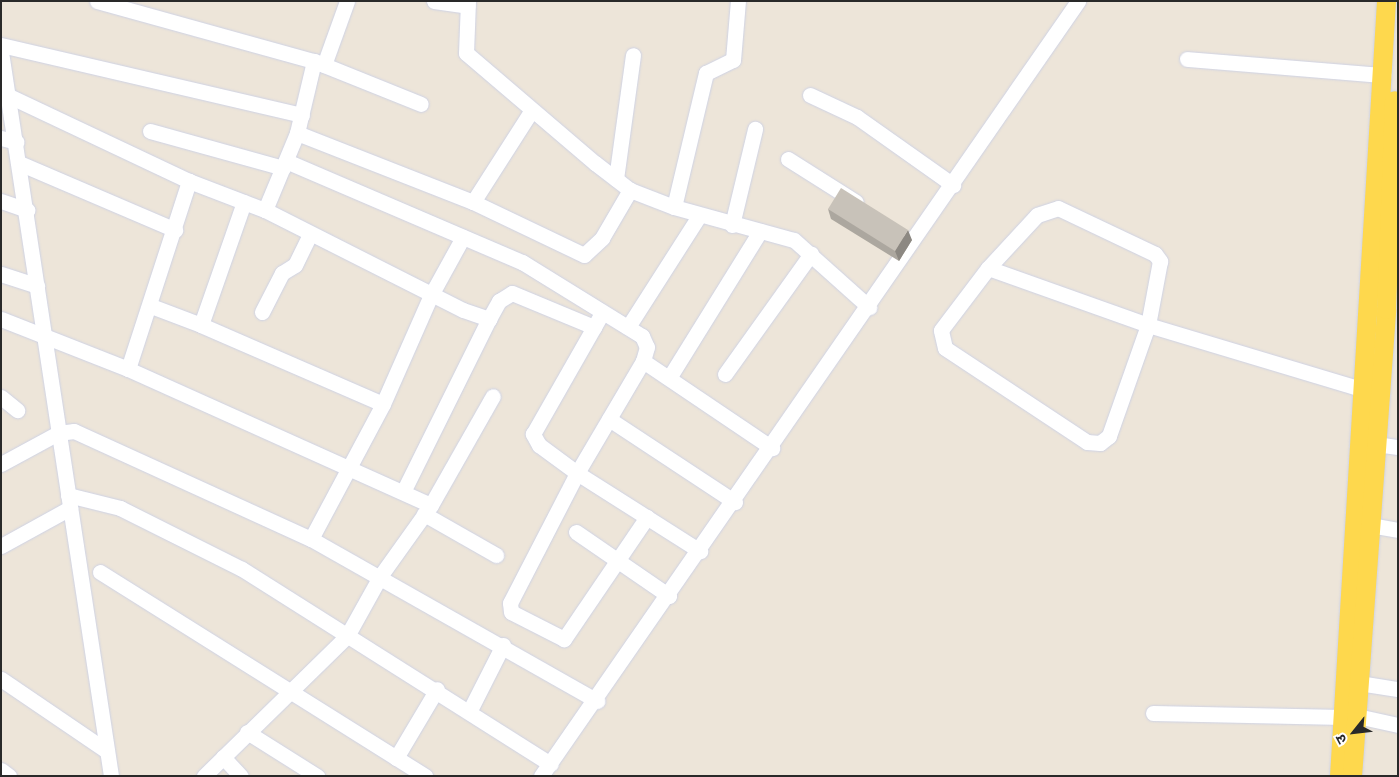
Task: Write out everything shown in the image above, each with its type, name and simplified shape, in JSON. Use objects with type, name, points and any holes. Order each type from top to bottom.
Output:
[{"type":"main road","points":[[1352,776],[1350,717],[1364,390],[1383,75],[1393,13]]},
{"type":"main road","points":[[1339,776],[1350,717],[1359,684],[1376,444],[1395,130],[1393,13]]},
{"type":"street","points":[[97,1],[319,63],[421,104]]},
{"type":"street","points":[[264,210],[297,133],[319,63],[347,1]]},
{"type":"street","points":[[434,1],[468,4],[466,53],[530,112],[630,190],[699,216],[794,240],[870,307]]},
{"type":"street","points":[[674,207],[706,73],[733,60],[738,1]]},
{"type":"street","points":[[74,499],[185,538],[470,710],[546,770],[597,701],[870,307],[1078,1]]},
{"type":"street","points":[[1,45],[302,115]]},
{"type":"street","points":[[1,52],[28,210],[37,286],[66,432],[111,776]]},
{"type":"street","points":[[616,179],[633,55]]},
{"type":"street","points":[[1187,59],[1383,75]]},
{"type":"street","points":[[810,95],[857,118],[953,185]]},
{"type":"street","points":[[9,96],[189,181],[264,210],[431,295],[489,319]]},
{"type":"street","points":[[473,202],[530,112]]},
{"type":"street","points":[[732,225],[755,129]]},
{"type":"street","points":[[150,131],[284,165],[463,237],[522,262],[602,313],[628,327],[646,341],[643,361],[577,473],[510,603],[511,612],[564,639],[619,562],[646,517]]},
{"type":"street","points":[[297,133],[473,202],[584,255],[602,238],[630,190]]},
{"type":"street","points":[[1,136],[17,142]]},
{"type":"street","points":[[788,159],[868,209]]},
{"type":"street","points":[[19,163],[175,230]]},
{"type":"street","points":[[128,369],[151,306],[189,181]]},
{"type":"street","points":[[1,201],[28,210]]},
{"type":"street","points":[[201,325],[244,202]]},
{"type":"street","points":[[1049,209],[1066,210],[1160,260],[1148,325],[1109,436],[1100,443],[1087,442],[945,348],[941,330],[988,268],[1038,215],[1049,209]]},
{"type":"street","points":[[628,327],[699,216]]},
{"type":"street","points":[[900,230],[916,240]]},
{"type":"street","points":[[668,378],[760,231]]},
{"type":"street","points":[[262,312],[282,273],[295,265],[310,234]]},
{"type":"street","points":[[311,539],[350,470],[383,404],[431,295],[463,237]]},
{"type":"street","points":[[725,374],[811,254]]},
{"type":"street","points":[[988,268],[1148,325],[1364,390]]},
{"type":"street","points":[[1,274],[37,286]]},
{"type":"street","points":[[403,492],[499,301],[512,293],[594,327]]},
{"type":"street","points":[[151,306],[201,325],[383,404]]},
{"type":"street","points":[[602,313],[533,434],[538,446],[700,552]]},
{"type":"street","points":[[1,319],[46,335],[128,369],[350,470],[403,492],[496,555]]},
{"type":"street","points":[[643,361],[772,448]]},
{"type":"street","points":[[204,776],[347,636],[381,575],[428,509],[493,396]]},
{"type":"street","points":[[1,397],[17,410]]},
{"type":"street","points":[[609,419],[735,502]]},
{"type":"street","points":[[1,464],[66,432],[311,539],[381,575],[597,701]]},
{"type":"street","points":[[1376,444],[1398,447]]},
{"type":"street","points":[[1,546],[74,499]]},
{"type":"street","points":[[1370,524],[1398,530]]},
{"type":"street","points":[[576,532],[669,596]]},
{"type":"street","points":[[100,572],[426,776]]},
{"type":"street","points":[[470,710],[503,646]]},
{"type":"street","points":[[1,679],[107,752]]},
{"type":"street","points":[[1359,684],[1398,689]]},
{"type":"street","points":[[396,758],[437,689]]},
{"type":"street","points":[[1153,713],[1350,717],[1398,725]]},
{"type":"street","points":[[247,732],[317,776]]},
{"type":"street","points":[[223,757],[241,776]]},
{"type":"street","points":[[1,770],[9,776]]},
{"type":"building","points":[[841,188],[908,230],[895,251],[828,209]]}]
